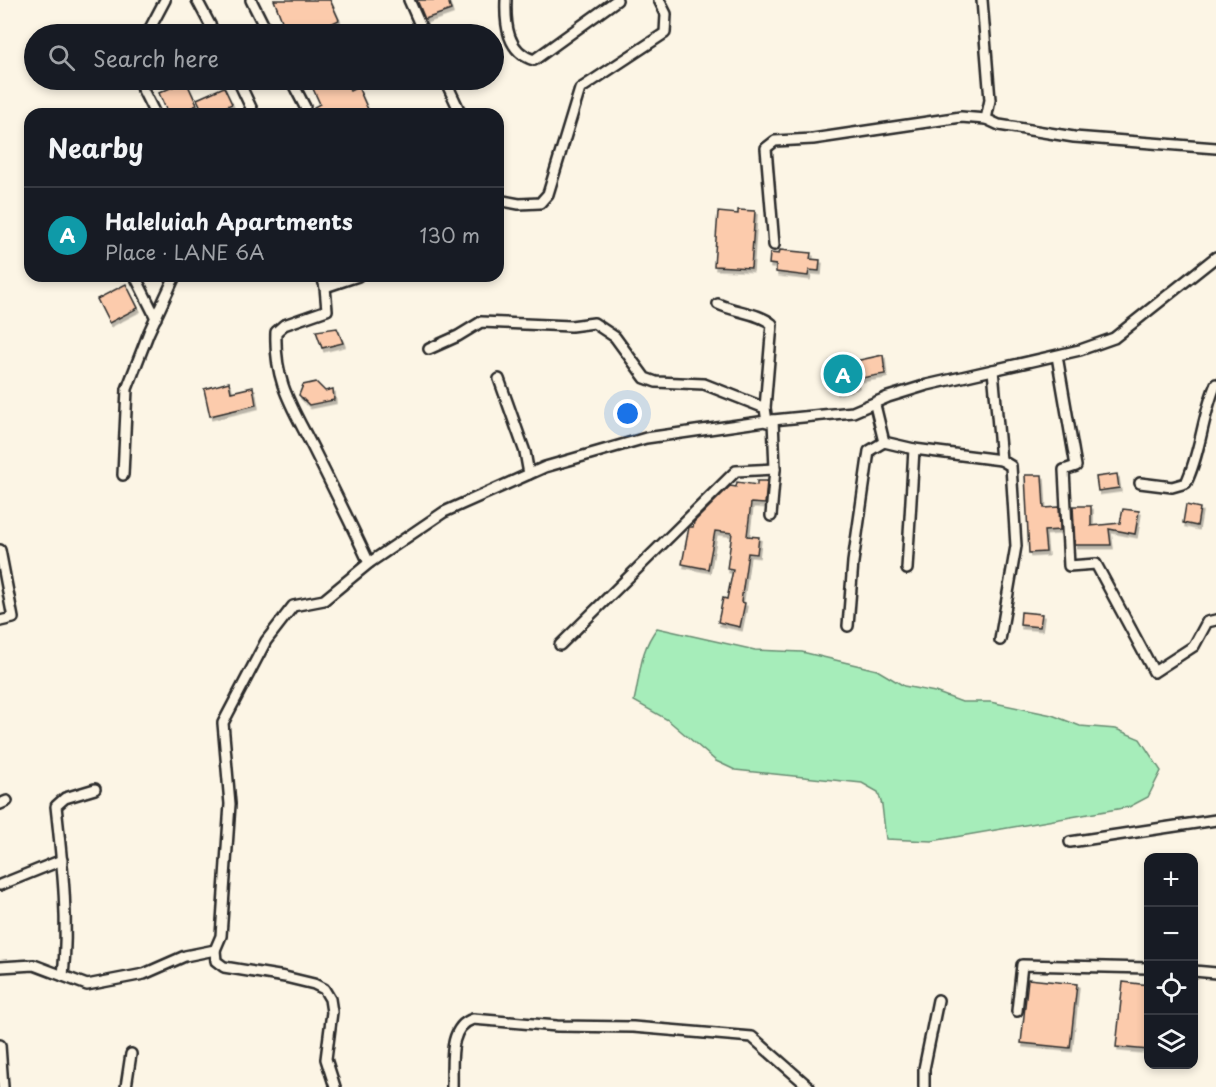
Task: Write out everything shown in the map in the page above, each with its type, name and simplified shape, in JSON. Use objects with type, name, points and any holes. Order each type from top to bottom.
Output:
[{"type":"street","points":[[152,24],[165,0]]},
{"type":"street","points":[[197,0],[210,24]]},
{"type":"street","points":[[251,0],[263,24]]},
{"type":"street","points":[[409,0],[420,24]]},
{"type":"street","points":[[506,0],[505,23],[512,44],[524,57],[534,60],[617,0]]},
{"type":"street","points":[[504,201],[519,204],[540,203],[548,194],[580,89],[665,33],[666,14],[659,0]]},
{"type":"street","points":[[982,0],[990,100],[986,119]]},
{"type":"street","points":[[143,90],[152,108]]},
{"type":"street","points":[[243,90],[251,108]]},
{"type":"street","points":[[296,90],[305,107]]},
{"type":"street","points":[[450,90],[458,108]]},
{"type":"street","points":[[774,245],[766,148],[775,141],[813,139],[952,118],[986,119],[999,125],[1074,137],[1216,148]]},
{"type":"street","points":[[334,1087],[326,1059],[332,1012],[330,999],[324,989],[285,977],[224,967],[216,961],[215,950],[221,936],[230,804],[223,723],[249,679],[266,641],[292,606],[324,600],[369,563],[444,512],[529,474],[646,438],[853,412],[875,405],[888,397],[927,385],[1057,356],[1114,338],[1216,257]]},
{"type":"street","points":[[138,282],[156,318]]},
{"type":"street","points":[[123,475],[127,389],[172,282]]},
{"type":"street","points":[[324,282],[327,310],[284,325],[276,332],[275,357],[285,398],[309,440],[369,563]]},
{"type":"street","points":[[326,287],[341,282]]},
{"type":"street","points":[[718,304],[735,312],[767,319],[772,324],[765,408],[770,421],[775,469],[771,516]]},
{"type":"street","points":[[429,349],[458,336],[481,322],[571,326],[594,323],[615,337],[645,378],[656,382],[704,384],[765,408]]},
{"type":"street","points":[[1057,356],[1076,466],[1064,470],[1069,566],[1096,564],[1154,672],[1194,646],[1207,622],[1216,620]]},
{"type":"street","points":[[993,370],[1001,460]]},
{"type":"street","points":[[499,379],[525,452],[529,474]]},
{"type":"street","points":[[1140,483],[1172,487],[1186,483],[1194,467],[1205,410],[1216,384]]},
{"type":"street","points":[[875,405],[884,442]]},
{"type":"street","points":[[849,626],[853,562],[869,451],[884,442],[914,449],[1001,460],[1011,466],[1016,546],[1000,640]]},
{"type":"street","points":[[906,569],[914,449]]},
{"type":"street","points":[[560,645],[736,471],[775,469]]},
{"type":"street","points":[[0,550],[13,618],[0,621]]},
{"type":"street","points":[[63,976],[66,946],[62,860],[56,806],[64,798],[95,789]]},
{"type":"street","points":[[1070,842],[1216,820]]},
{"type":"street","points":[[0,885],[62,860]]},
{"type":"street","points":[[0,967],[34,965],[87,985],[144,974],[185,956],[215,950]]},
{"type":"street","points":[[1017,1011],[1022,965],[1144,968]]},
{"type":"street","points":[[1198,971],[1216,973]]},
{"type":"street","points":[[924,1087],[924,1069],[938,1000]]},
{"type":"street","points":[[452,1087],[455,1034],[465,1022],[473,1019],[557,1026],[633,1027],[752,1037],[809,1087]]},
{"type":"street","points":[[0,1045],[3,1087]]},
{"type":"street","points":[[126,1087],[131,1054]]},
{"type":"green space","points":[[657,628],[755,650],[802,652],[877,670],[904,686],[935,692],[962,702],[990,702],[1052,715],[1080,726],[1116,729],[1140,739],[1161,771],[1148,797],[1129,807],[932,841],[886,839],[878,792],[862,783],[735,770],[716,761],[668,720],[634,701],[641,663]]},
{"type":"building","points":[[274,0],[330,0],[339,20],[330,24],[283,24]]},
{"type":"building","points":[[417,0],[448,0],[451,10],[425,19]]},
{"type":"building","points":[[166,90],[190,90],[197,105],[190,108],[165,108],[159,93]]},
{"type":"building","points":[[217,90],[225,90],[232,104],[223,108],[201,108],[197,99]]},
{"type":"building","points":[[314,90],[359,90],[367,108],[314,108],[320,104]]},
{"type":"building","points":[[738,210],[755,211],[751,268],[714,266],[718,212],[738,214]]},
{"type":"building","points":[[780,250],[811,253],[810,259],[820,260],[819,271],[809,270],[808,276],[776,272],[776,265],[769,264],[770,253],[779,254]]},
{"type":"building","points":[[126,284],[138,308],[109,323],[97,299]]},
{"type":"building","points":[[337,328],[343,343],[322,348],[316,331]]},
{"type":"building","points":[[883,355],[885,374],[855,379],[857,384],[854,386],[835,391],[830,361],[844,357],[846,363]]},
{"type":"building","points":[[229,382],[231,392],[253,387],[256,405],[210,416],[204,389]]},
{"type":"building","points":[[316,382],[325,391],[333,389],[334,400],[309,405],[299,395],[303,385]]},
{"type":"building","points":[[1117,474],[1119,488],[1098,491],[1096,477]]},
{"type":"building","points":[[1025,475],[1042,475],[1044,508],[1059,507],[1060,530],[1044,531],[1046,552],[1029,553]]},
{"type":"building","points":[[757,481],[767,481],[765,504],[751,503],[747,536],[759,537],[757,554],[748,553],[741,602],[745,603],[740,627],[718,622],[723,598],[727,599],[733,570],[727,569],[732,533],[715,531],[708,569],[682,564],[689,527],[693,527],[694,522],[730,486],[736,487],[737,482],[757,485]]},
{"type":"building","points":[[1186,505],[1200,508],[1197,526],[1183,523]]},
{"type":"building","points":[[1073,506],[1091,506],[1091,526],[1120,523],[1123,509],[1139,511],[1135,534],[1109,529],[1111,545],[1075,545]]},
{"type":"building","points":[[1021,612],[1042,614],[1040,627],[1020,625]]},
{"type":"building","points":[[1028,979],[1077,984],[1070,1048],[1021,1043]]},
{"type":"building","points":[[1123,982],[1144,984],[1144,1050],[1116,1047]]},
{"type":"place","name":"Haleluiah Apartments","points":[[843,374]]}]
